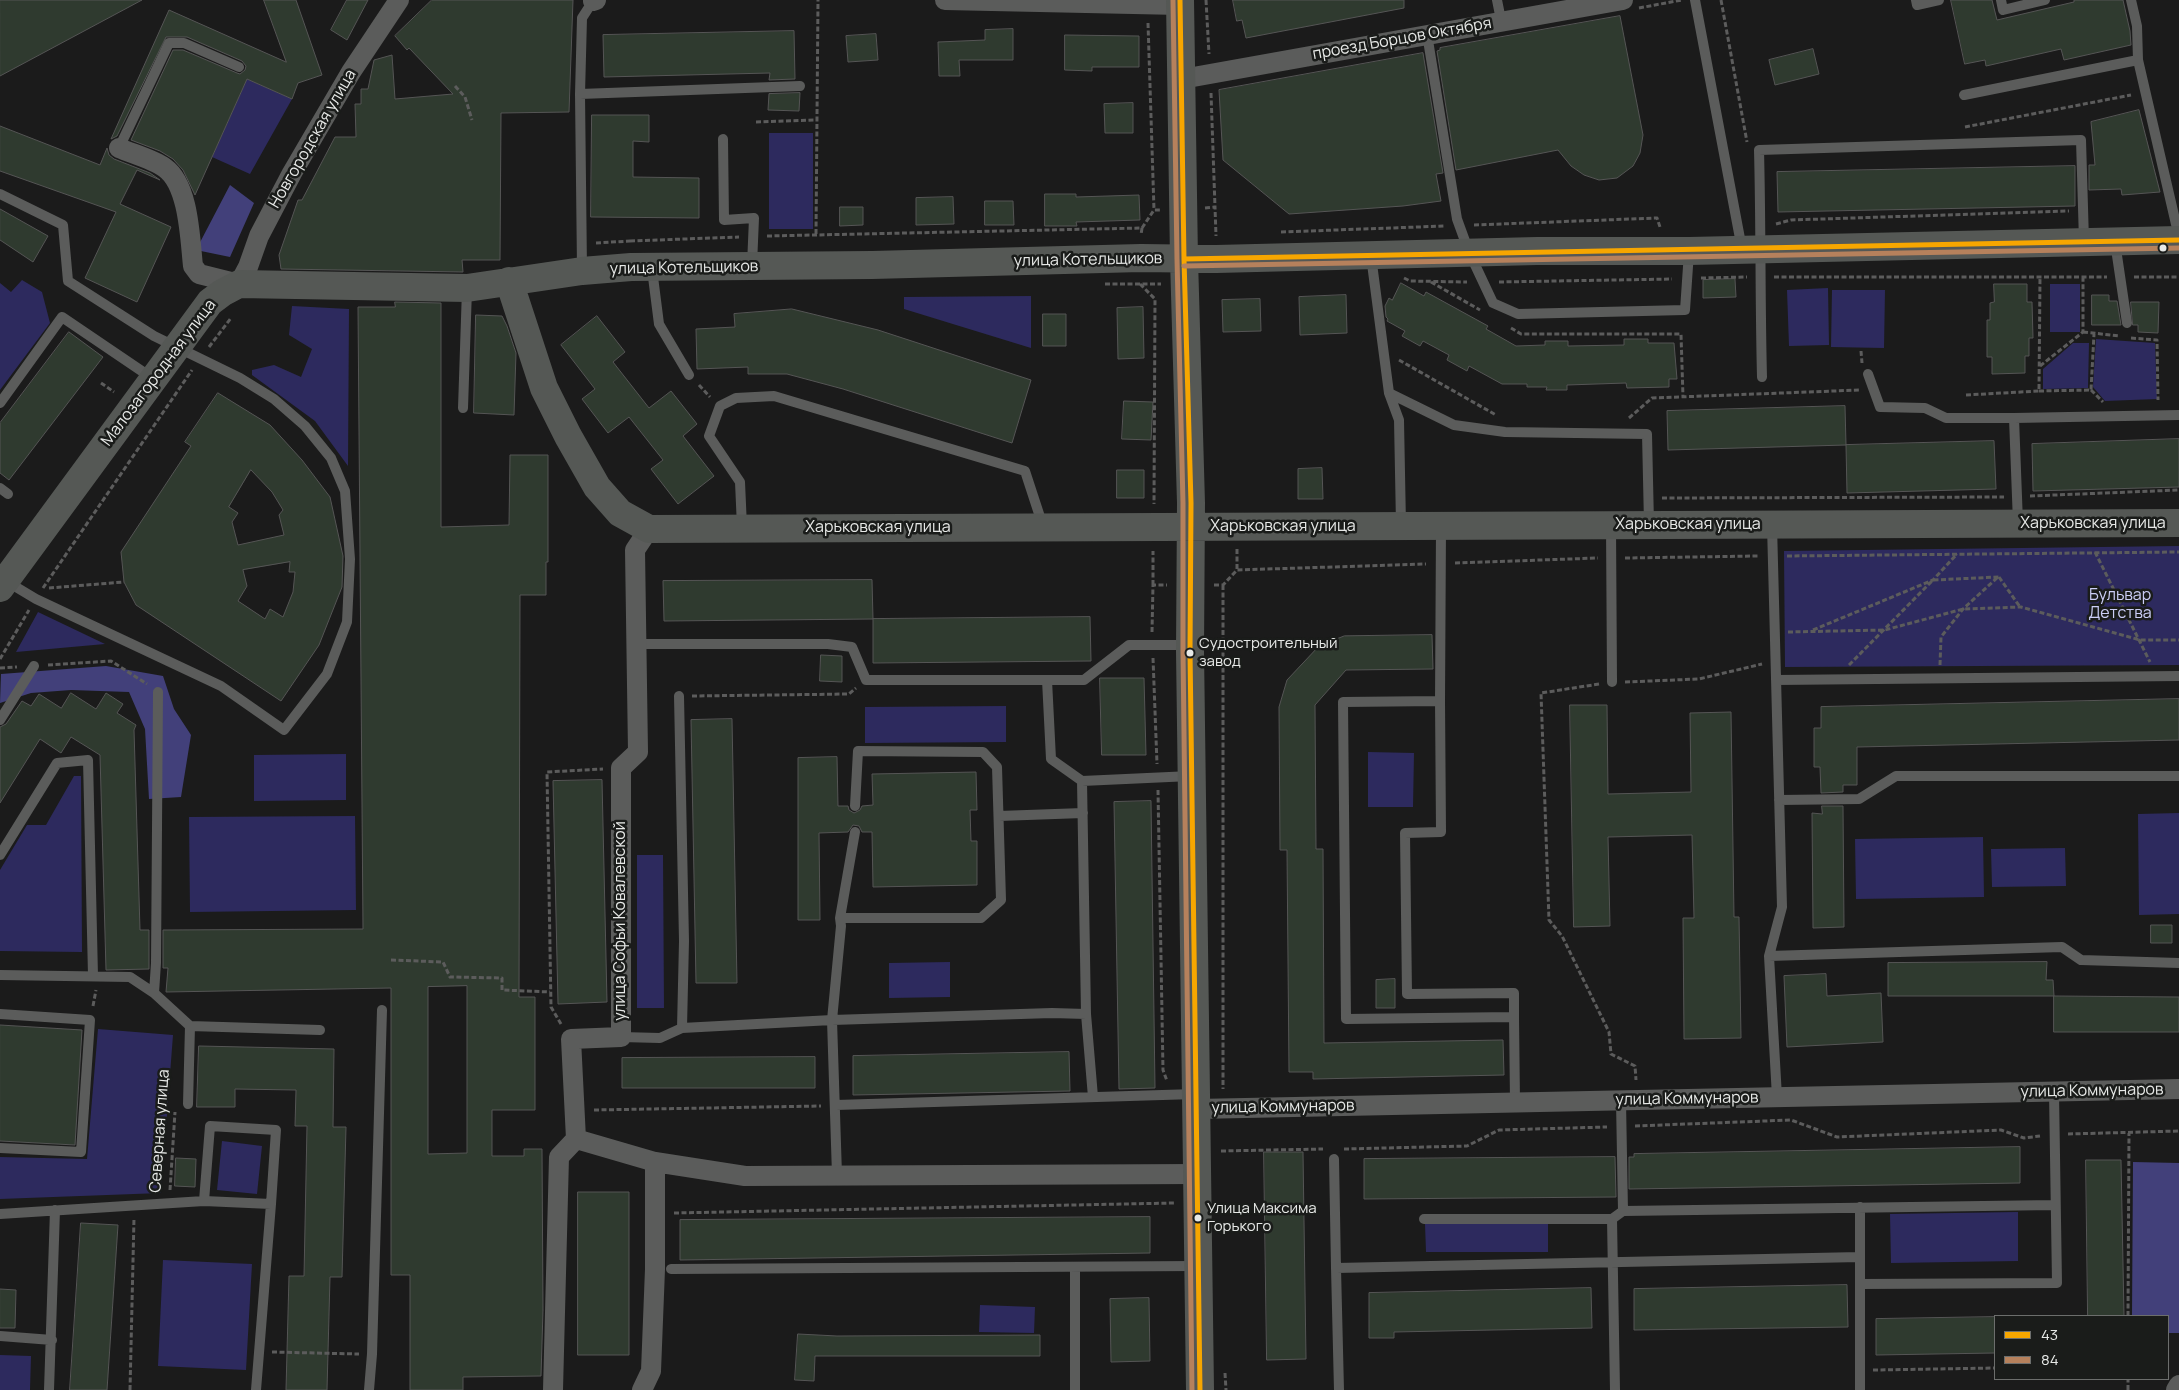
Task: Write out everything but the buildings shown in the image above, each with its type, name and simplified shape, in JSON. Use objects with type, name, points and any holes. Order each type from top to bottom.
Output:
[{"type":"street","name":"Новгородская улица","points":[[239,284],[248,267],[259,236],[297,165],[351,72],[399,0]]},
{"type":"street","points":[[945,0],[1148,4],[1180,2],[1190,527],[1200,1390]]},
{"type":"street","name":"проезд Борцов Октября","points":[[1182,79],[1501,20],[1623,0]]},
{"type":"street","name":"Малозагородная улица","points":[[119,148],[165,168],[175,178],[185,204],[193,266],[199,274],[239,284]]},
{"type":"street","name":"улица Котельщиков","points":[[239,284],[467,288],[582,271],[652,268],[1141,258],[1184,260],[1469,252],[1690,250],[1755,242],[2084,242],[2179,238]]},
{"type":"street","name":"Харьковская улица","points":[[509,281],[544,388],[573,444],[598,487],[620,513],[649,529],[2179,523]]},
{"type":"street","name":"Малозагородная улица","points":[[3,584],[210,302],[239,284]]},
{"type":"street","points":[[621,768],[638,752],[635,550],[649,529]]},
{"type":"street","name":"улица Софьи Ковалевской","points":[[571,1039],[621,1037],[621,768]]},
{"type":"street","points":[[553,1390],[559,1157],[576,1139],[571,1039]]},
{"type":"street","name":"улица Коммунаров","points":[[1196,1102],[1223,1108],[2179,1089]]},
{"type":"street","points":[[576,1139],[655,1162],[745,1176],[1197,1174]]},
{"type":"street","points":[[642,1390],[651,1371],[655,1162]]},
{"type":"street","points":[[2176,1390],[2179,1385]]},
{"type":"lane","points":[[582,271],[580,94],[582,18],[594,0]]},
{"type":"lane","points":[[1497,0],[1501,20]]},
{"type":"lane","points":[[1695,0],[1755,242]]},
{"type":"lane","points":[[1916,0],[1917,5],[1938,0]]},
{"type":"lane","points":[[2001,0],[2003,10],[2045,0]]},
{"type":"lane","points":[[2131,0],[2137,26],[2138,60],[2179,238]]},
{"type":"lane","points":[[1427,34],[1459,225],[1469,252],[1493,303],[1518,314],[1685,310],[1690,250]]},
{"type":"lane","points":[[119,148],[169,43],[184,43],[238,67]]},
{"type":"lane","points":[[1964,95],[2138,60]]},
{"type":"lane","points":[[580,94],[800,86]]},
{"type":"lane","points":[[723,139],[724,220],[754,218],[752,266]]},
{"type":"lane","points":[[1762,377],[1759,280],[1755,242],[1758,150],[2081,140],[2084,242]]},
{"type":"lane","points":[[0,194],[63,225],[68,281],[154,336],[240,378],[274,399],[304,426],[331,458],[345,491],[350,559],[347,622],[327,674],[284,730],[220,686],[3,584]]},
{"type":"lane","points":[[2114,241],[2127,323]]},
{"type":"lane","points":[[1371,256],[1389,393],[1399,420],[1401,526]]},
{"type":"lane","points":[[652,268],[659,324],[689,375]]},
{"type":"lane","points":[[463,408],[467,288]]},
{"type":"lane","points":[[0,403],[62,317],[153,379]]},
{"type":"lane","points":[[1868,374],[1880,407],[1925,408],[1946,418],[2179,415]]},
{"type":"lane","points":[[1389,393],[1454,426],[1505,432],[1647,434],[1649,525]]},
{"type":"lane","points":[[742,528],[740,482],[709,436],[720,406],[736,398],[774,396],[1025,472],[1044,527]]},
{"type":"lane","points":[[2014,418],[2018,524]]},
{"type":"lane","points":[[1611,525],[1612,682]]},
{"type":"lane","points":[[1772,525],[1782,907],[1769,956],[1777,1097]]},
{"type":"lane","points":[[1441,526],[1441,832],[1405,833],[1407,994],[1514,993],[1515,1102]]},
{"type":"lane","points":[[637,644],[828,644],[852,647],[866,680],[1084,680],[1129,645],[1190,645]]},
{"type":"lane","points":[[0,720],[34,666]]},
{"type":"lane","points":[[1776,680],[2179,676]]},
{"type":"lane","points":[[1047,680],[1051,759],[1082,781],[1192,776]]},
{"type":"lane","points":[[154,994],[156,963],[158,692]]},
{"type":"lane","points":[[678,696],[684,941],[682,1028]]},
{"type":"lane","points":[[1440,701],[1343,702],[1346,1019],[1514,1017]]},
{"type":"lane","points":[[840,918],[981,918],[1001,900],[997,767],[983,752],[858,751],[855,806]]},
{"type":"lane","points":[[0,855],[57,763],[88,760],[95,980]]},
{"type":"lane","points":[[1779,800],[1859,799],[1896,776],[2179,776]]},
{"type":"lane","points":[[1082,781],[1086,1014],[1093,1098]]},
{"type":"lane","points":[[999,816],[1083,813]]},
{"type":"lane","points":[[837,1175],[832,1020],[841,926],[840,918],[855,832]]},
{"type":"lane","points":[[1769,956],[2062,947],[2081,960],[2179,963]]},
{"type":"lane","points":[[0,976],[95,980],[130,977],[154,994],[190,1026],[320,1030]]},
{"type":"lane","points":[[369,1390],[372,1354],[382,1010]]},
{"type":"lane","points":[[621,1037],[660,1038],[682,1028],[832,1020],[1052,1013],[1086,1014]]},
{"type":"lane","points":[[0,1014],[90,1020],[81,1152],[0,1148]]},
{"type":"lane","points":[[188,1104],[190,1026]]},
{"type":"lane","points":[[1860,1284],[2057,1283],[2054,1092]]},
{"type":"lane","points":[[836,1105],[1093,1098],[1196,1102]]},
{"type":"lane","points":[[1624,1211],[1622,1126],[1630,1100]]},
{"type":"lane","points":[[204,1201],[210,1126],[276,1130],[256,1390]]},
{"type":"lane","points":[[1334,1154],[1339,1390]]},
{"type":"lane","points":[[0,1214],[204,1201],[271,1204]]},
{"type":"lane","points":[[1424,1219],[1612,1219],[1624,1211],[2056,1205]]},
{"type":"lane","points":[[1860,1207],[1860,1390]]},
{"type":"lane","points":[[48,1390],[52,1340],[55,1210]]},
{"type":"lane","points":[[1612,1219],[1615,1390]]},
{"type":"lane","points":[[1336,1268],[1860,1257]]},
{"type":"lane","points":[[671,1269],[1198,1266]]},
{"type":"lane","points":[[1075,1268],[1075,1390]]},
{"type":"lane","points":[[0,1336],[52,1340]]},
{"type":"path","points":[[816,235],[818,0]]},
{"type":"path","points":[[1206,0],[1215,208]]},
{"type":"path","points":[[1722,0],[1748,143],[1758,150]]},
{"type":"path","points":[[1148,4],[1154,210]]},
{"type":"path","points":[[455,86],[465,97],[472,120]]},
{"type":"path","points":[[1963,128],[2145,92]]},
{"type":"path","points":[[756,122],[816,120]]},
{"type":"path","points":[[1755,242],[1791,220],[2083,211]]},
{"type":"path","points":[[1274,232],[1657,218],[1662,233]]},
{"type":"path","points":[[630,242],[816,235],[1142,228],[1140,284],[1155,299],[1153,585]]},
{"type":"path","points":[[1216,234],[1226,234]]},
{"type":"path","points":[[2039,392],[2040,277]]},
{"type":"path","points":[[2083,277],[2083,332]]},
{"type":"path","points":[[1429,281],[1488,315]]},
{"type":"path","points":[[1505,324],[1521,334],[1681,334],[1683,397]]},
{"type":"path","points":[[2040,366],[2083,332],[2121,336]]},
{"type":"path","points":[[2091,390],[2094,334]]},
{"type":"path","points":[[2130,338],[2157,340],[2158,401],[2150,402]]},
{"type":"path","points":[[1383,351],[1503,419]]},
{"type":"path","points":[[689,375],[720,406]]},
{"type":"path","points":[[101,383],[114,392]]},
{"type":"path","points":[[1620,418],[1630,418],[1652,398],[1862,390]]},
{"type":"path","points":[[1966,395],[2091,390],[2105,404]]},
{"type":"path","points":[[1649,498],[2017,497],[2179,490]]},
{"type":"path","points":[[2095,552],[2140,640],[2156,676]]},
{"type":"path","points":[[1834,679],[1885,630],[1957,554]]},
{"type":"path","points":[[1810,632],[1933,580],[1998,577]]},
{"type":"path","points":[[1998,577],[2020,607]]},
{"type":"path","points":[[1939,678],[1940,637],[1963,609],[1998,577]]},
{"type":"path","points":[[44,587],[72,588],[124,582]]},
{"type":"path","points":[[1223,585],[1223,1108]]},
{"type":"path","points":[[1775,632],[1885,630],[1963,609],[2020,607],[2140,640],[2179,640]]},
{"type":"path","points":[[0,668],[111,660],[158,692]]},
{"type":"path","points":[[1639,1126],[1630,1100],[1635,1066],[1611,1054],[1609,1032],[1562,936],[1549,920],[1541,693],[1612,682],[1699,679],[1757,664],[1776,664]]},
{"type":"path","points":[[678,696],[850,694],[866,680]]},
{"type":"path","points":[[571,1039],[551,1007],[547,772],[621,768]]},
{"type":"path","points":[[391,960],[443,962],[450,977],[502,978],[502,990],[550,992]]},
{"type":"path","points":[[90,1020],[95,980]]},
{"type":"path","name":"Северная улица","points":[[170,1190],[175,1104]]},
{"type":"path","points":[[574,1111],[836,1105]]},
{"type":"path","points":[[1334,1154],[1467,1146],[1499,1130],[1791,1120],[1837,1137],[2001,1130],[2024,1138],[2054,1134],[2179,1131]]},
{"type":"path","points":[[2128,1315],[2129,1132]]},
{"type":"path","points":[[1222,1143],[1222,1161]]},
{"type":"path","points":[[1221,1151],[1325,1149]]},
{"type":"path","points":[[666,1213],[1174,1203]]},
{"type":"path","name":"Северная улица","points":[[130,1390],[134,1205]]},
{"type":"path","points":[[259,1352],[372,1354]]},
{"type":"path","points":[[1860,1370],[1994,1368]]},
{"type":"path","points":[[1225,1370],[1226,1390]]},
{"type":"green space","points":[[247,79],[292,99],[250,174],[212,157]]},
{"type":"green space","points":[[769,133],[813,133],[813,229],[769,229]]},
{"type":"green space","points":[[22,280],[42,292],[50,323],[0,390],[0,283],[11,292]]},
{"type":"green space","points":[[2050,284],[2080,284],[2080,332],[2050,332]]},
{"type":"green space","points":[[1828,288],[1829,345],[1789,346],[1787,290]]},
{"type":"green space","points":[[1832,290],[1885,290],[1884,348],[1831,347]]},
{"type":"green space","points":[[1031,296],[1031,348],[904,309],[904,297]]},
{"type":"green space","points":[[292,306],[349,309],[348,466],[315,421],[252,375],[252,370],[274,365],[301,377],[312,349],[289,335]]},
{"type":"green space","points":[[2096,339],[2155,343],[2157,399],[2105,401],[2093,387]]},
{"type":"green space","points":[[2073,343],[2089,343],[2088,388],[2043,389],[2043,369]]},
{"type":"green space","name":"Бульвар Детства","points":[[2179,546],[2179,665],[1785,667],[1784,551]]},
{"type":"green space","points":[[38,612],[105,644],[16,652]]},
{"type":"green space","points":[[1006,706],[1006,742],[865,743],[865,707]]},
{"type":"green space","points":[[1368,752],[1414,753],[1413,807],[1368,807]]},
{"type":"green space","points":[[346,754],[346,800],[254,801],[254,755]]},
{"type":"green space","points":[[74,776],[81,776],[82,952],[0,951],[0,870],[27,825],[46,825]]},
{"type":"green space","points":[[2179,813],[2179,914],[2139,915],[2138,814]]},
{"type":"green space","points":[[355,816],[356,910],[190,912],[189,817]]},
{"type":"green space","points":[[1983,837],[1984,897],[1856,899],[1855,839]]},
{"type":"green space","points":[[2065,848],[2066,886],[1992,887],[1991,849]]},
{"type":"green space","points":[[637,855],[663,855],[664,1008],[637,1008]]},
{"type":"green space","points":[[950,962],[950,997],[889,998],[889,963]]},
{"type":"green space","points":[[98,1029],[173,1035],[161,1193],[0,1199],[0,1157],[87,1159]]},
{"type":"green space","points":[[222,1141],[262,1146],[257,1194],[217,1190]]},
{"type":"green space","points":[[2018,1212],[2018,1261],[1891,1263],[1890,1214]]},
{"type":"green space","points":[[1425,1224],[1548,1224],[1548,1252],[1426,1252]]},
{"type":"green space","points":[[163,1260],[252,1264],[246,1370],[158,1366]]},
{"type":"green space","points":[[980,1305],[1035,1307],[1034,1333],[979,1332]]},
{"type":"green space","points":[[0,1355],[31,1356],[30,1390],[0,1390]]},
{"type":"shaded area","points":[[230,185],[254,203],[230,257],[196,250]]},
{"type":"shaded area","points":[[106,666],[163,676],[174,709],[191,735],[181,797],[149,799],[145,729],[129,692],[71,690],[31,693],[0,703],[1,674]]},
{"type":"shaded area","points":[[2133,1162],[2179,1163],[2179,1333],[2169,1333],[2169,1315],[2132,1315]]},
{"type":"transit line","name":"84","points":[[1173,0],[1183,503],[1183,651],[1192,1390]]},
{"type":"transit line","name":"43","points":[[1180,0],[1184,259],[1191,503],[1190,651],[1200,1390]]},
{"type":"transit line","name":"43","points":[[1184,259],[2179,240]]},
{"type":"transit line","name":"84","points":[[1184,266],[2179,248]]},
{"type":"place","name":"Судостроительный завод","points":[[1190,653]]},
{"type":"place","name":"Улица Максима Горького","points":[[1198,1218]]}]
